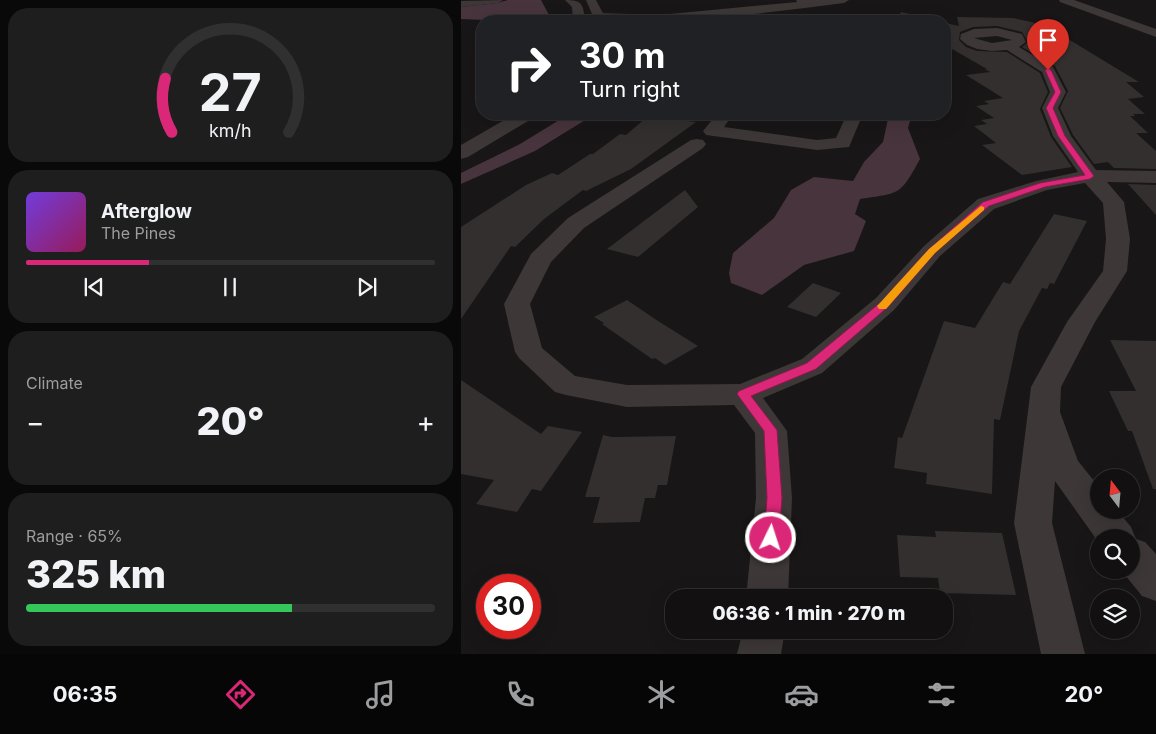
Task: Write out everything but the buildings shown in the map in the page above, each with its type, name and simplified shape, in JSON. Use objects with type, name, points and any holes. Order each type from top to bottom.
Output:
[{"type":"street","points":[[461,4],[498,0]]},
{"type":"street","points":[[570,0],[577,6],[578,15]]},
{"type":"street","points":[[591,0],[598,15]]},
{"type":"street","points":[[702,15],[786,6],[803,2],[844,0]]},
{"type":"street","points":[[1064,0],[1156,33]]},
{"type":"street","points":[[786,6],[799,15]]},
{"type":"street","points":[[953,43],[969,41],[991,46],[1009,46],[1048,70],[1058,92],[1050,108],[1062,136],[1090,176],[1113,202],[1118,239],[1115,271],[1081,322],[1046,387],[1033,523],[1063,654]]},
{"type":"street","points":[[461,136],[489,120]]},
{"type":"street","points":[[461,153],[517,120]]},
{"type":"street","points":[[720,120],[704,138],[576,223],[541,259],[517,304],[529,352],[566,385],[627,396],[743,394],[812,366],[885,304],[932,251],[986,204],[1043,185],[1090,176],[1156,178]]},
{"type":"street","points":[[704,138],[825,162],[839,151],[853,120]]},
{"type":"street","points":[[743,394],[771,430],[774,498],[768,589]]},
{"type":"street","points":[[1044,409],[1063,466],[1110,529]]},
{"type":"street","points":[[1140,564],[1156,583]]},
{"type":"street","points":[[759,654],[762,639]]},
{"type":"shaded area","points":[[508,0],[541,0],[549,15],[476,15],[476,20],[461,19],[461,7]]},
{"type":"shaded area","points":[[559,120],[585,120],[535,151],[461,184],[461,173],[520,144]]},
{"type":"shaded area","points":[[888,120],[910,120],[908,128],[920,159],[908,180],[897,191],[860,199],[855,214],[866,221],[854,251],[804,265],[762,295],[731,283],[729,273],[733,253],[774,218],[791,190],[814,177],[853,181],[864,162],[883,142]]},
{"type":"slow traffic","points":[[882,306],[932,251],[981,208]]},
{"type":"route","points":[[771,538],[774,498],[771,430],[743,394],[812,366],[885,304],[932,251],[986,204],[1043,185],[1090,176],[1062,136],[1050,108],[1058,92],[1048,70]]}]
